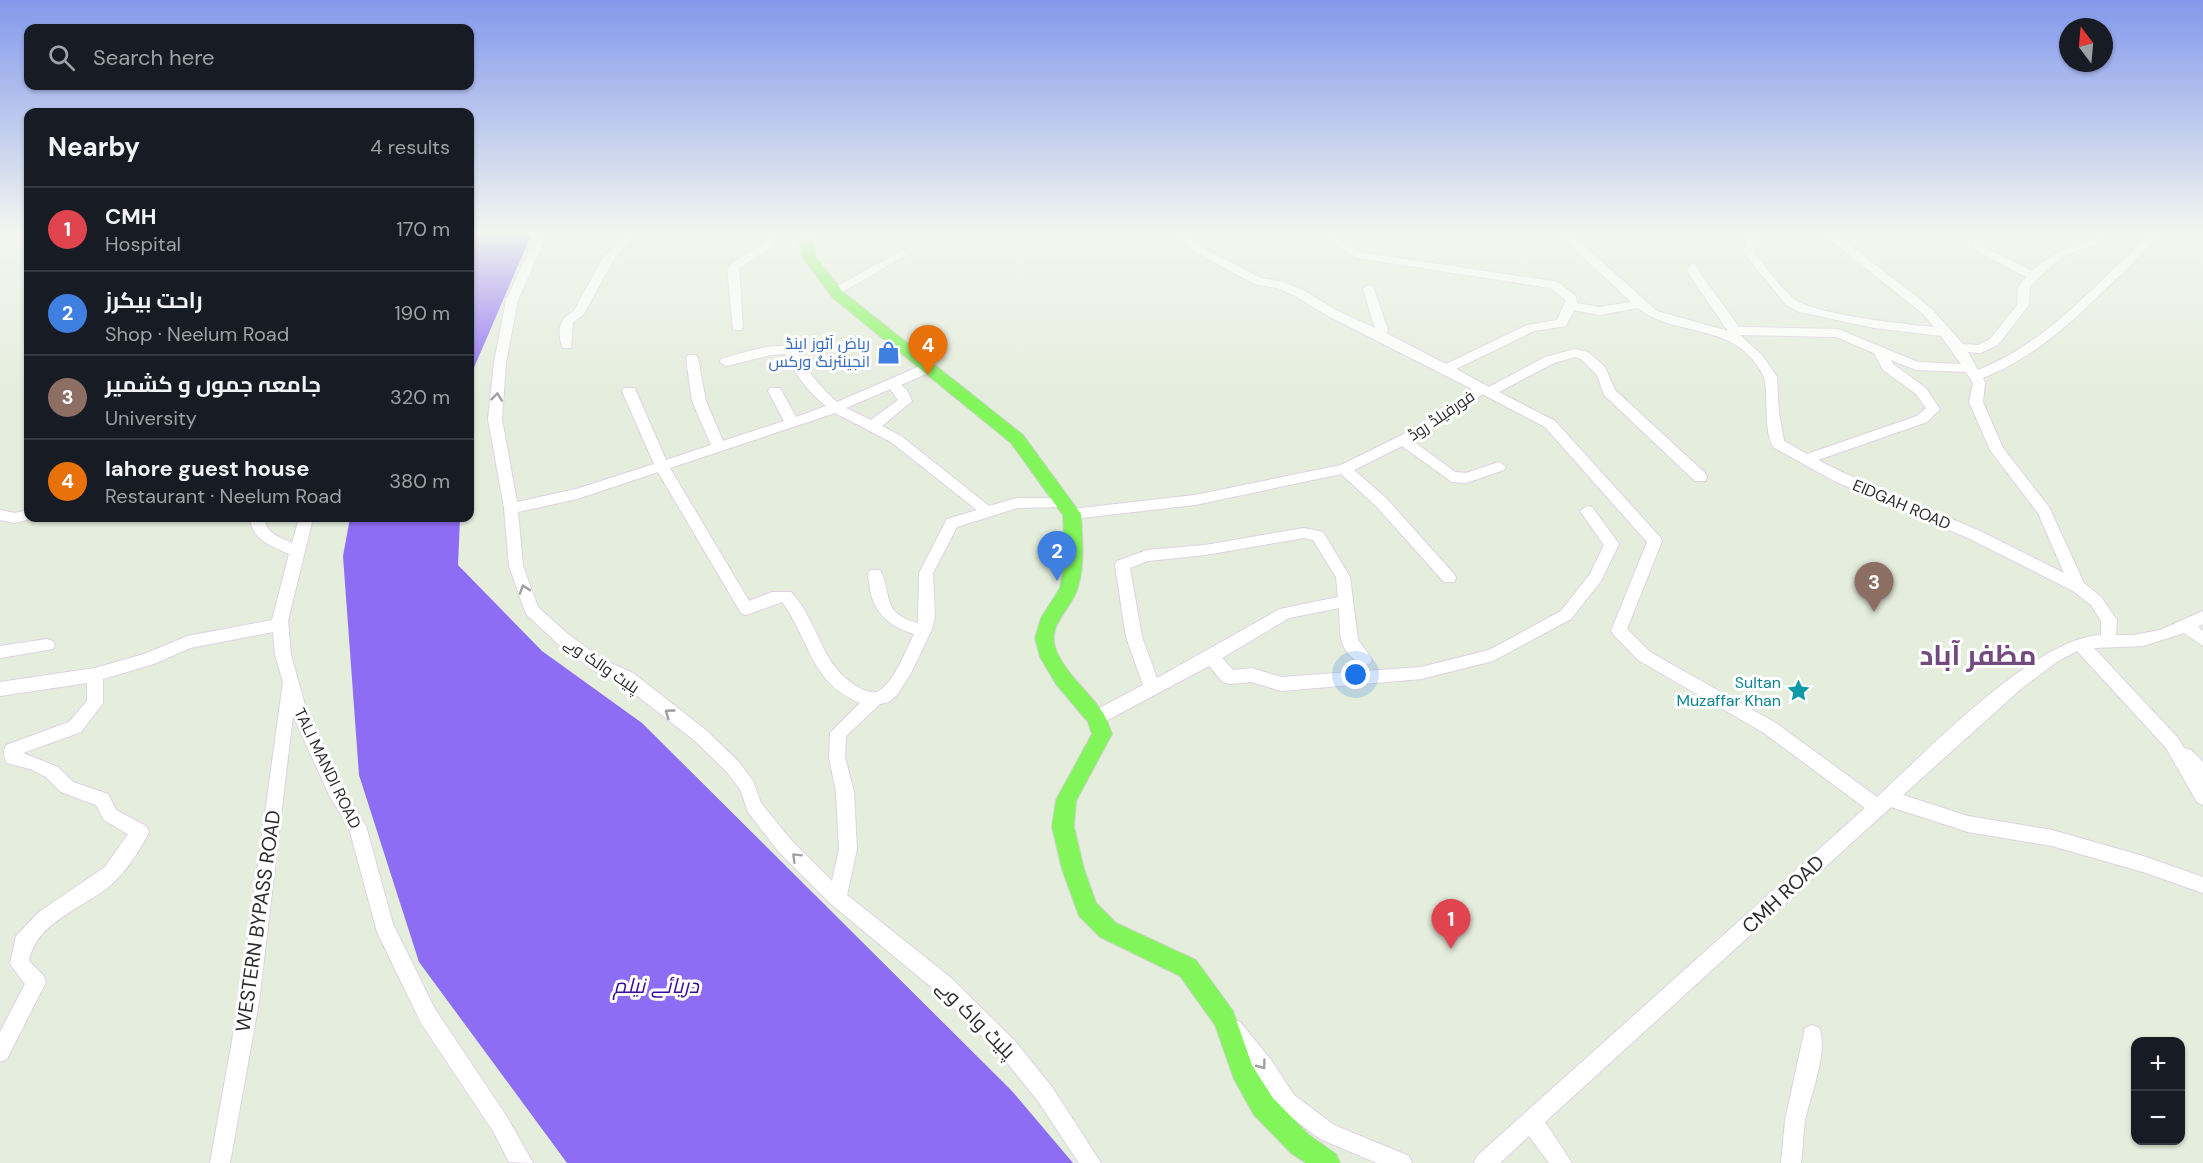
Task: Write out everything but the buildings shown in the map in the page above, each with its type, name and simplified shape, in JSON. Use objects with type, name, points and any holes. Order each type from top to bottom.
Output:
[{"type":"main road","points":[[832,287],[1017,439],[1068,508],[1074,562],[1069,589],[1050,618],[1044,638],[1047,652],[1063,678],[1096,718],[1102,734],[1066,800],[1063,827],[1073,868],[1087,909],[1108,930],[1188,968],[1225,1020],[1242,1071],[1263,1106],[1300,1144],[1327,1163]]},
{"type":"street","name":"پلیٹ والک وے","points":[[518,287],[512,300],[500,363],[495,419],[511,508],[516,566],[531,610],[563,639],[598,665],[627,678],[732,766],[747,786],[754,807],[785,846],[837,898]]},
{"type":"street","points":[[567,345],[566,322],[578,314],[589,287]]},
{"type":"street","points":[[735,287],[737,327]]},
{"type":"street","points":[[835,291],[842,287]]},
{"type":"street","points":[[1285,287],[1446,369]]},
{"type":"street","points":[[1557,287],[1572,299],[1569,305],[1599,311],[1640,304]]},
{"type":"street","points":[[1622,287],[1653,314],[1734,334],[1838,333],[1916,366],[1972,372],[1992,371],[2018,355],[2076,312],[2101,287]]},
{"type":"street","points":[[1703,287],[1734,334]]},
{"type":"street","points":[[1777,287],[1790,302],[1804,309],[1874,324],[1945,332]]},
{"type":"street","points":[[1897,287],[1927,311],[1959,348],[1979,383],[1976,402],[1997,450],[2044,511],[2078,587]]},
{"type":"street","points":[[1959,348],[1980,350],[1994,342],[2023,305],[2024,287]]},
{"type":"street","points":[[1369,290],[1382,330],[1377,334]]},
{"type":"street","name":"فورفیلڈ روڈ","points":[[1446,369],[1531,328],[1562,323],[1569,305]]},
{"type":"street","name":"EIDGAH ROAD","points":[[1734,334],[1758,358],[1771,377],[1772,413],[1778,444],[1839,477],[1975,535],[2078,587],[2096,601],[2109,620],[2093,643]]},
{"type":"street","points":[[726,362],[771,351],[789,350],[799,369],[818,393],[836,408],[896,439],[982,506],[985,512]]},
{"type":"street","points":[[1806,459],[1922,419],[1933,409],[1922,391],[1888,367],[1879,350]]},
{"type":"street","points":[[1485,390],[1545,362],[1571,353],[1584,355],[1599,368],[1608,382],[1609,392],[1700,477]]},
{"type":"street","points":[[692,358],[699,401],[719,447]]},
{"type":"street","points":[[511,508],[577,494],[792,423],[836,408],[930,367]]},
{"type":"street","name":"فورفیلڈ روڈ","points":[[1446,369],[1485,390]]},
{"type":"street","points":[[873,426],[905,401],[902,393],[892,384]]},
{"type":"street","points":[[1485,390],[1550,424],[1655,541],[1619,631],[1644,656],[1770,728],[1883,802],[1968,824],[2052,838],[2143,864],[2203,885]]},
{"type":"street","name":"فورفیلڈ روڈ","points":[[924,629],[927,617],[926,573],[950,526],[958,520],[1027,501],[1068,508],[1195,500],[1280,481],[1344,470],[1403,440],[1485,390]]},
{"type":"street","points":[[629,391],[661,465],[746,609],[772,598],[786,596],[802,617],[822,664],[836,680],[862,698],[875,699]]},
{"type":"street","points":[[775,391],[792,423]]},
{"type":"street","points":[[1403,440],[1452,477],[1466,478],[1499,467]]},
{"type":"street","points":[[1344,470],[1381,502],[1449,578]]},
{"type":"street","points":[[1211,657],[1229,677],[1252,675],[1281,684],[1421,673],[1492,655],[1566,615],[1596,578],[1612,544],[1587,511]]},
{"type":"street","points":[[0,515],[15,518],[24,516]]},
{"type":"street","points":[[256,522],[264,535],[296,551]]},
{"type":"street","name":"TALI MANDI ROAD","points":[[305,522],[280,625],[283,655],[297,705],[331,779],[357,826],[384,926],[428,1016],[500,1124],[516,1155],[523,1163]]},
{"type":"street","points":[[1152,688],[1134,637],[1122,565],[1147,556],[1304,533],[1318,536],[1343,577],[1350,642],[1364,659]]},
{"type":"street","points":[[837,898],[848,849],[845,792],[837,757],[838,733],[875,699],[890,692],[924,629],[909,627],[885,610],[880,602],[875,574]]},
{"type":"street","points":[[1096,718],[1211,657],[1284,614],[1345,601]]},
{"type":"street","points":[[2203,617],[2166,635],[2138,640],[2093,643],[2113,677],[2172,743],[2203,772]]},
{"type":"street","points":[[0,689],[95,675],[148,659],[188,642],[280,625]]},
{"type":"street","points":[[2186,626],[2203,640]]},
{"type":"street","name":"CMH ROAD","points":[[1484,1163],[1708,963],[1982,712],[2056,656],[2093,643]]},
{"type":"street","points":[[0,652],[47,645]]},
{"type":"street","points":[[0,1052],[36,982],[19,964],[23,942],[45,918],[111,873],[140,832],[110,815],[102,799],[67,787],[52,772],[33,763],[12,758],[12,750],[75,727],[95,703],[95,675]]},
{"type":"street","name":"WESTERN BYPASS ROAD","points":[[220,1163],[249,1002],[290,678]]},
{"type":"street","points":[[2172,743],[2203,797]]},
{"type":"street","name":"پلیٹ واک وے","points":[[837,898],[943,984],[1007,1047],[1045,1094],[1091,1163]]},
{"type":"street","points":[[1225,1020],[1264,1067],[1287,1102],[1327,1132],[1402,1163]]},
{"type":"street","points":[[1791,1163],[1795,1121],[1808,1068],[1812,1035]]},
{"type":"street","points":[[1531,1121],[1562,1163]]},
{"type":"water","points":[[474,287],[509,287],[474,368]]},
{"type":"water","name":"دریائے نیلم","points":[[349,522],[460,522],[458,565],[542,651],[642,723],[1012,1091],[1073,1163],[567,1163],[419,962],[359,775],[343,556]]},
{"type":"place","name":"ریاض آٹوز اینڈ انجینئرنگ ورکس","points":[[888,352]]},
{"type":"place","name":"lahore guest house","points":[[928,375]]},
{"type":"place","name":"راحت بیکرز","points":[[1057,581]]},
{"type":"place","name":"جامعہ جموں و کشمیر","points":[[1874,612]]},
{"type":"place","name":"Sultan Muzaffar Khan","points":[[1799,691]]},
{"type":"place","name":"CMH","points":[[1451,949]]},
{"type":"district","name":"مظفر آباد","points":[[1978,655]]}]
